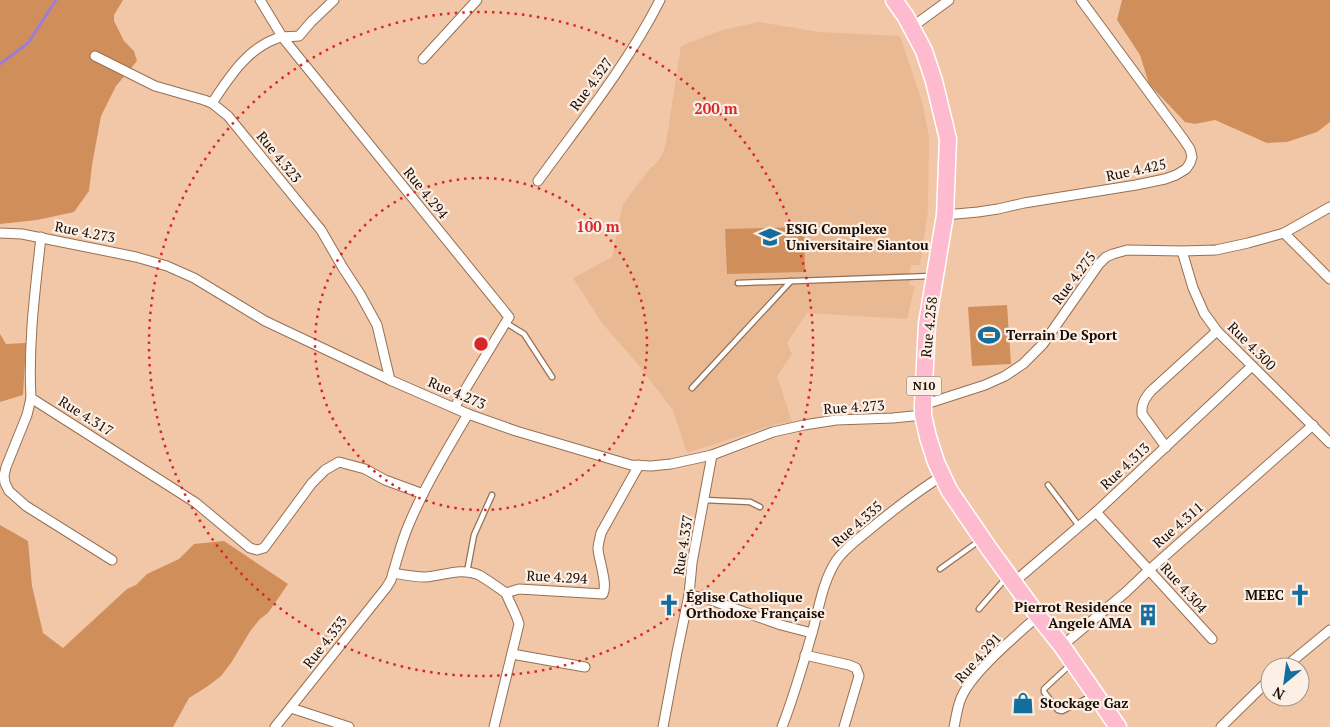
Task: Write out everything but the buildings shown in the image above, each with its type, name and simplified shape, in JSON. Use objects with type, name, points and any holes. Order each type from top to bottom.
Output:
[{"type":"highway","name":"Rue 4.258","points":[[894,0],[912,27],[927,58],[948,139],[945,215],[927,324],[923,410],[928,437],[942,476],[950,490],[1011,579],[1062,646],[1118,727]]},
{"type":"street","name":"Rue 4.294","points":[[260,0],[283,38],[509,317],[506,323]]},
{"type":"street","points":[[95,56],[155,86],[212,103],[228,79],[246,59],[263,45],[277,38],[299,36],[334,0]]},
{"type":"street","points":[[423,59],[477,0]]},
{"type":"street","name":"Rue 4.327","points":[[538,181],[619,69],[660,0]]},
{"type":"street","points":[[912,27],[948,0]]},
{"type":"street","name":"Rue 4.425","points":[[945,215],[991,210],[1146,183],[1176,175],[1186,169],[1190,163],[1192,158],[1190,149],[1184,140],[1081,0]]},
{"type":"street","name":"Rue 4.323","points":[[212,103],[228,116],[321,230],[377,325],[390,380]]},
{"type":"street","name":"Rue 4.275","points":[[923,410],[1005,376],[1023,364],[1043,344],[1099,264],[1106,257],[1127,250],[1182,252],[1216,250],[1248,243],[1284,233],[1330,207]]},
{"type":"street","name":"Rue 4.273","points":[[0,233],[22,234],[136,257],[167,266],[194,278],[265,321],[454,408],[526,434],[631,465],[671,464],[712,455],[773,432],[804,425],[836,420],[893,418],[923,410]]},
{"type":"street","points":[[1284,233],[1330,279]]},
{"type":"street","points":[[41,238],[30,360],[31,398],[27,415],[6,467],[5,483],[9,491],[26,506],[112,560]]},
{"type":"street","name":"Rue 4.300","points":[[1182,252],[1196,296],[1204,313],[1217,331],[1330,442]]},
{"type":"street","points":[[454,408],[506,323]]},
{"type":"street","points":[[1166,447],[1142,414],[1141,407],[1143,401],[1151,390],[1217,331]]},
{"type":"street","name":"Rue 4.313","points":[[1011,579],[1096,512],[1252,366]]},
{"type":"street","name":"Rue 4.317","points":[[31,398],[196,503],[239,540],[250,548],[257,550],[264,548],[270,542],[312,483],[325,470],[339,462],[365,469],[385,480],[423,494]]},
{"type":"street","points":[[468,414],[423,494],[408,525],[393,573],[426,577],[467,572],[478,575],[506,593],[519,624],[494,727]]},
{"type":"street","name":"Rue 4.311","points":[[1062,646],[1126,592],[1313,425]]},
{"type":"street","name":"Rue 4.337","points":[[663,727],[689,595],[692,563],[712,455]]},
{"type":"street","name":"Rue 4.294","points":[[506,593],[519,589],[603,594],[605,587],[598,548],[599,540],[601,533],[639,465]]},
{"type":"street","name":"Rue 4.335","points":[[782,727],[794,698],[822,591],[836,560],[860,537],[894,510],[942,476]]},
{"type":"street","name":"Rue 4.304","points":[[1096,512],[1212,639]]},
{"type":"street","name":"Rue 4.333","points":[[275,727],[386,588],[393,573]]},
{"type":"street","points":[[689,595],[708,599],[781,625],[812,633]]},
{"type":"street","name":"Rue 4.291","points":[[954,727],[960,700],[973,680],[997,654],[1038,616]]},
{"type":"street","points":[[1297,657],[1330,630]]},
{"type":"street","points":[[512,654],[585,667]]},
{"type":"street","points":[[805,655],[856,668],[859,676],[844,727]]},
{"type":"street","points":[[1221,727],[1260,689]]},
{"type":"street","points":[[291,708],[349,727]]},
{"type":"lane","points":[[738,283],[935,276]]},
{"type":"lane","points":[[692,388],[791,281]]},
{"type":"lane","points":[[506,323],[524,334],[552,377]]},
{"type":"lane","points":[[1048,485],[1079,526]]},
{"type":"lane","points":[[467,572],[474,535],[492,495]]},
{"type":"lane","points":[[704,500],[750,502],[760,507]]},
{"type":"lane","points":[[940,569],[982,538]]},
{"type":"lane","points":[[979,609],[1011,579]]},
{"type":"lane","points":[[1073,662],[1044,689],[1044,692],[1058,710],[1062,711],[1095,694]]},
{"type":"shaded area","points":[[0,0],[123,0],[114,15],[114,21],[124,41],[134,51],[137,61],[116,86],[101,116],[89,191],[74,212],[37,220],[0,224]]},
{"type":"shaded area","points":[[1122,0],[1330,0],[1330,122],[1317,132],[1287,142],[1267,143],[1215,120],[1195,124],[1185,122],[1149,84],[1140,55],[1117,20]]},
{"type":"shaded area","name":"ESIG Complexe Universitaire Siantou","points":[[759,22],[819,32],[900,36],[922,101],[929,137],[928,211],[920,265],[911,265],[909,285],[915,286],[907,319],[807,313],[787,343],[792,354],[777,376],[792,422],[776,424],[687,453],[673,410],[636,362],[602,323],[573,278],[612,257],[623,204],[662,155],[666,143],[681,46],[722,30]]},
{"type":"shaded area","points":[[804,227],[805,272],[727,274],[725,229]]},
{"type":"shaded area","name":"Terrain De Sport","points":[[1007,305],[1011,364],[972,366],[968,307]]},
{"type":"shaded area","points":[[0,334],[6,344],[26,343],[23,395],[0,402]]},
{"type":"shaded area","points":[[0,525],[28,541],[32,586],[43,633],[63,648],[127,589],[136,585],[147,574],[179,559],[194,544],[224,541],[288,584],[268,613],[251,630],[221,676],[189,698],[173,727],[0,727]]},
{"type":"waterway","points":[[0,64],[28,43],[56,0]]},
{"type":"place","name":"ESIG Complexe Universitaire Siantou","points":[[770,237]]},
{"type":"place","name":"Terrain De Sport","points":[[989,335]]},
{"type":"place","name":"MEEC","points":[[1300,595]]},
{"type":"place","name":"Église Catholique Orthodoxe Française","points":[[669,605]]},
{"type":"place","name":"Pierrot Residence Angele AMA","points":[[1148,615]]},
{"type":"place","name":"Stockage Gaz","points":[[1023,703]]}]
